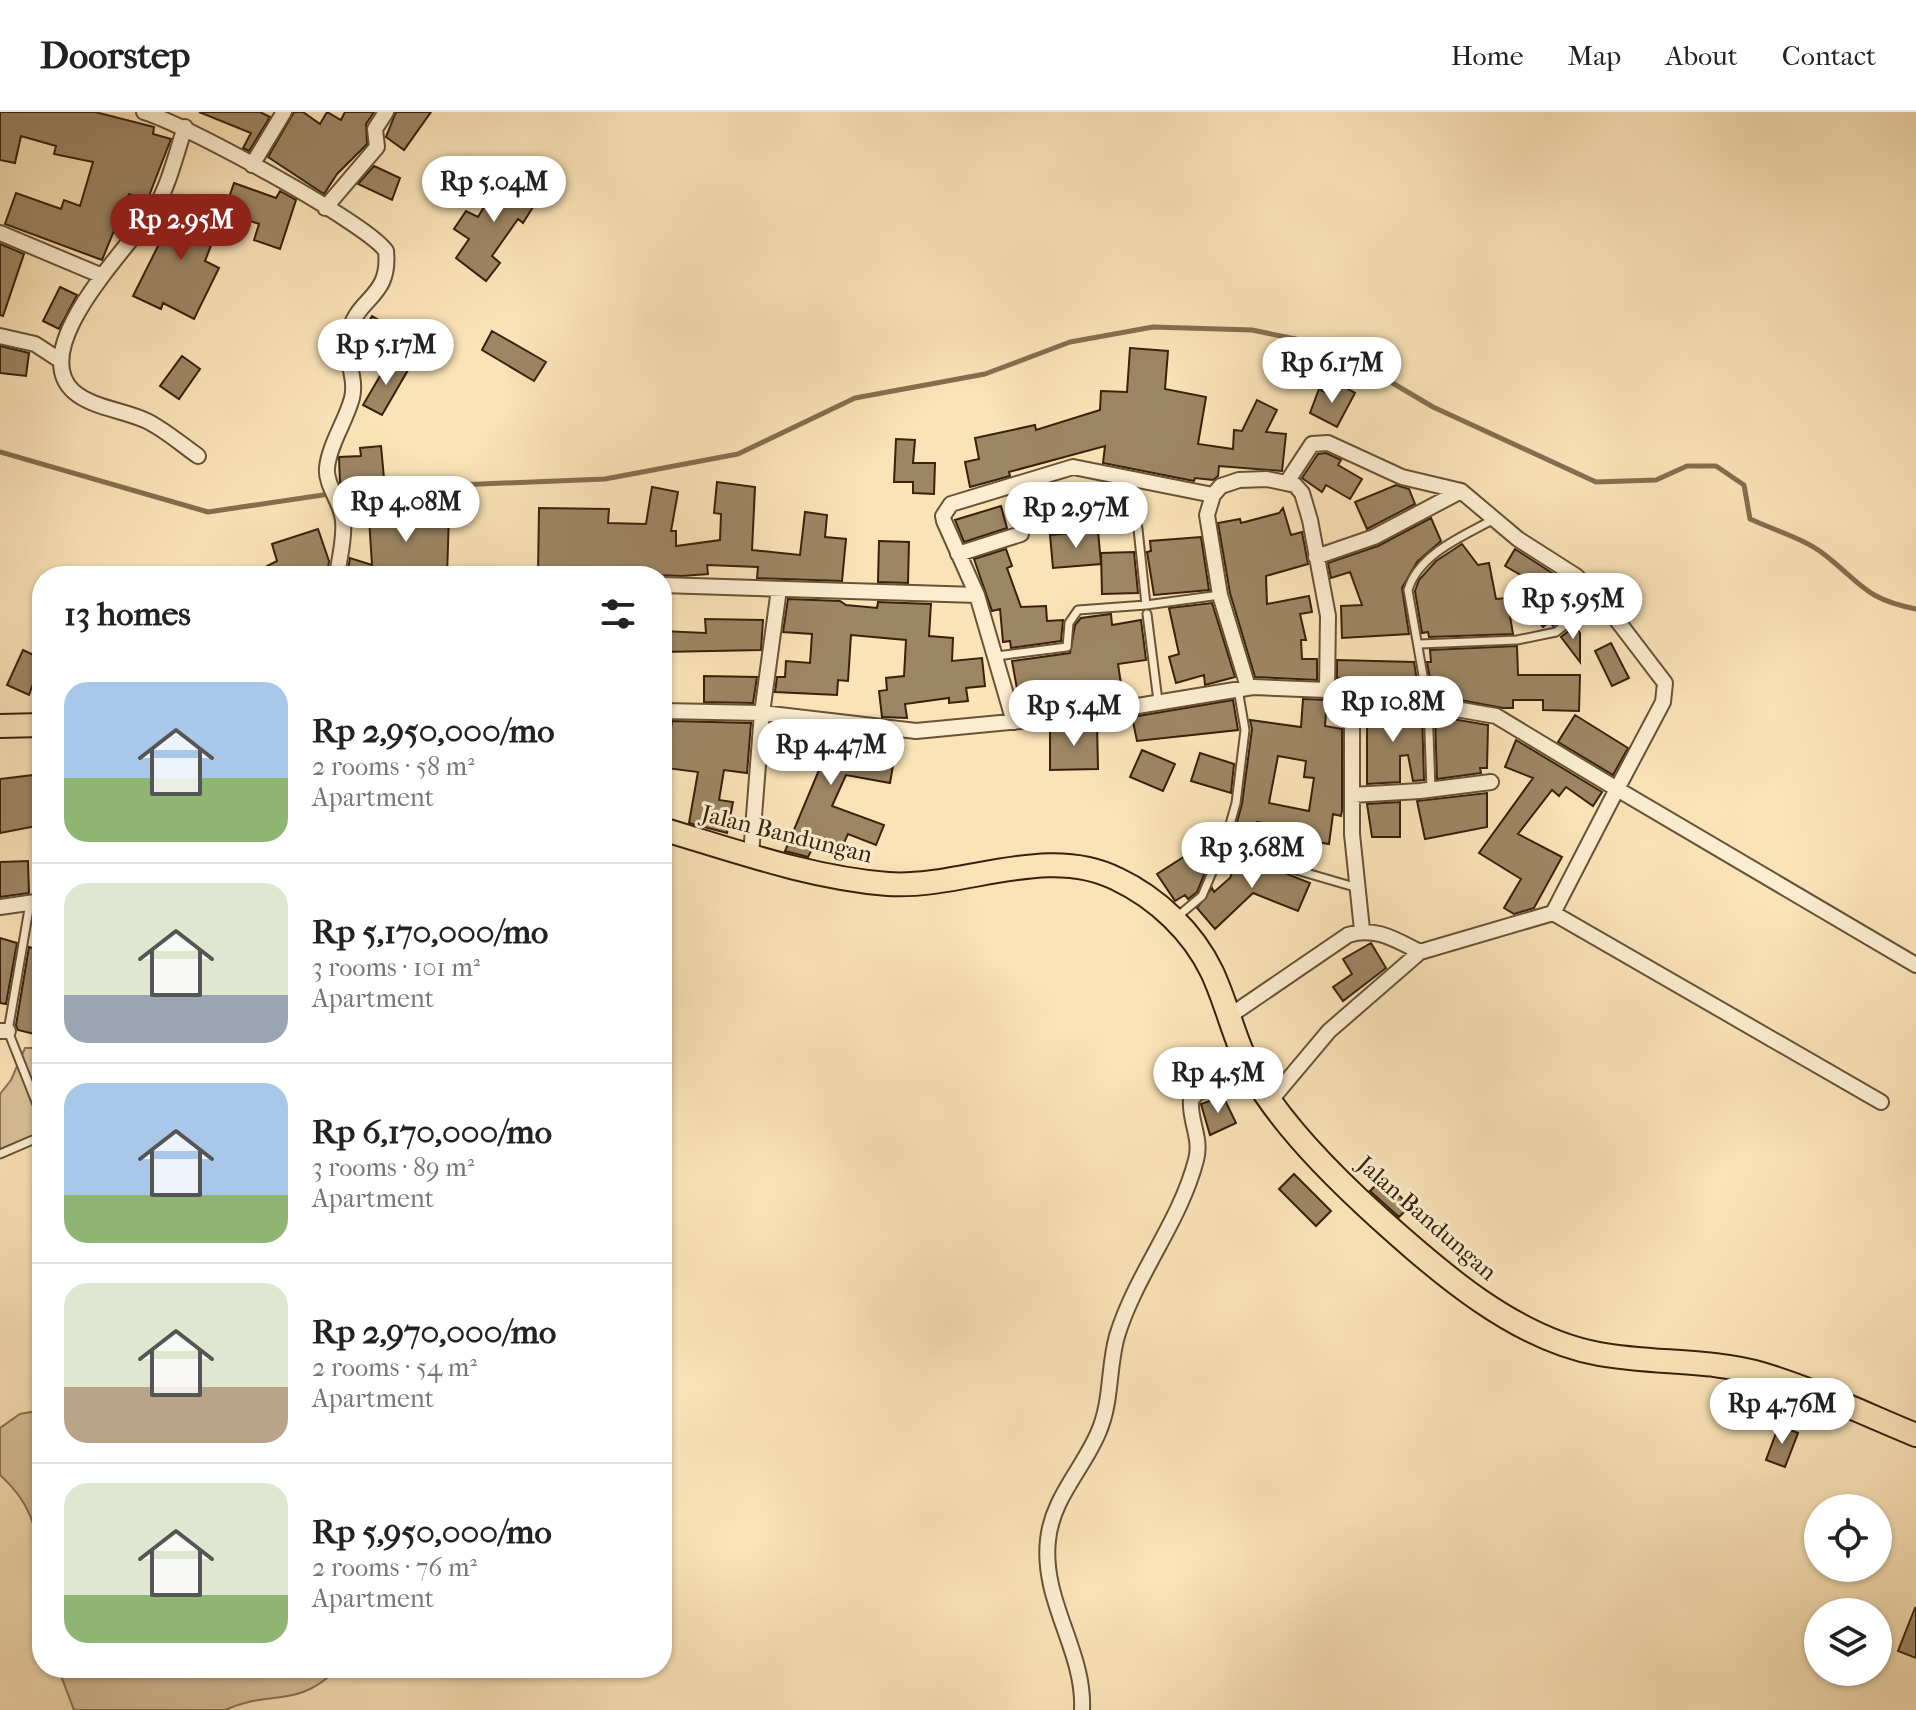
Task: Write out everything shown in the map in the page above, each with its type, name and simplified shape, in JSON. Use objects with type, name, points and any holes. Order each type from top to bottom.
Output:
[{"type":"main road","points":[[0,726],[32,725]]},
{"type":"main road","name":"Jalan Bandungan","points":[[672,832],[846,880],[918,884],[1039,866],[1075,867],[1111,876],[1143,892],[1174,919],[1211,970],[1255,1078],[1316,1154],[1377,1216],[1484,1302],[1544,1336],[1596,1354],[1720,1366],[1763,1375],[1916,1435]]},
{"type":"street","points":[[144,112],[185,127],[325,208],[382,245],[388,266],[381,289],[357,312],[347,340],[354,385],[326,469],[344,519],[338,566]]},
{"type":"street","points":[[252,165],[284,112]]},
{"type":"street","points":[[325,208],[377,147],[375,129],[386,112]]},
{"type":"street","points":[[185,127],[157,205],[134,239],[100,275],[68,333],[61,361],[64,379],[74,392],[150,423],[198,456]]},
{"type":"street","points":[[0,233],[100,275]]},
{"type":"street","points":[[0,336],[35,344],[61,361]]},
{"type":"street","points":[[1287,482],[1312,444],[1328,443],[1402,477],[1461,491],[1518,539],[1569,570],[1598,599],[1665,683],[1663,702],[1553,913]]},
{"type":"street","points":[[1014,722],[977,595],[943,516],[951,504],[1059,469],[1096,469],[1213,495]]},
{"type":"street","points":[[1243,688],[1207,526],[1213,495],[1221,486],[1239,480],[1287,482],[1302,493],[1328,616],[1327,690]]},
{"type":"street","points":[[1316,557],[1374,537],[1461,491]]},
{"type":"street","points":[[958,554],[1021,534]]},
{"type":"street","points":[[672,585],[977,595]]},
{"type":"street","points":[[751,855],[762,713],[779,589]]},
{"type":"street","points":[[672,711],[762,713],[916,731],[1083,715],[1243,688],[1352,691],[1496,716],[1916,965]]},
{"type":"street","points":[[1352,691],[1352,795],[1362,930]]},
{"type":"street","points":[[1352,795],[1491,782]]},
{"type":"street","points":[[0,907],[32,903]]},
{"type":"street","points":[[1271,1100],[1329,1031],[1420,952],[1553,913],[1881,1102]]},
{"type":"street","points":[[1228,1017],[1332,944],[1362,930],[1385,934],[1420,952]]},
{"type":"street","points":[[1082,1710],[1080,1674],[1057,1613],[1047,1562],[1053,1514],[1099,1432],[1110,1397],[1117,1338],[1135,1293],[1184,1199],[1198,1144],[1191,1100],[1198,1092],[1255,1078]]},
{"type":"lane","points":[[1128,477],[1138,529],[1158,701]]},
{"type":"lane","points":[[1431,790],[1428,704],[1420,644],[1408,590],[1412,577],[1448,545],[1494,519]]},
{"type":"lane","points":[[997,656],[1067,647],[1069,623],[1078,610],[1146,610],[1220,595]]},
{"type":"lane","points":[[1420,644],[1517,640],[1556,632],[1598,599]]},
{"type":"lane","points":[[1174,919],[1202,896],[1225,842],[1242,770],[1245,730],[1243,688]]},
{"type":"lane","points":[[1225,842],[1279,865],[1358,888]]},
{"type":"lane","points":[[32,918],[4,1031],[32,1094]]},
{"type":"lane","points":[[0,1154],[32,1140]]},
{"type":"shaded area","points":[[25,1048],[32,1048],[32,1144],[0,1158],[0,1094],[11,1080]]},
{"type":"shaded area","points":[[32,1412],[32,1522],[19,1495],[0,1475],[0,1428],[20,1414]]},
{"type":"shaded area","points":[[62,1678],[326,1678],[296,1694],[256,1700],[225,1710],[74,1710]]},
{"type":"building","points":[[0,112],[95,112],[154,127],[153,134],[171,139],[147,201],[129,194],[102,260],[5,224],[16,193],[61,209],[64,200],[80,206],[93,162],[54,154],[56,146],[21,136],[15,163],[0,160]]},
{"type":"building","points":[[199,112],[260,112],[270,117],[249,151],[243,148],[251,133]]},
{"type":"building","points":[[294,112],[303,112],[320,124],[327,112],[341,120],[345,112],[374,112],[366,124],[367,144],[337,174],[324,194],[268,157]]},
{"type":"building","points":[[396,112],[431,112],[404,150],[386,137]]},
{"type":"building","points":[[374,166],[400,178],[392,200],[358,184]]},
{"type":"building","points":[[505,172],[541,194],[523,223],[518,219],[492,256],[500,263],[486,281],[456,258],[469,239],[454,229],[466,211],[478,217]]},
{"type":"building","points":[[234,183],[276,198],[280,191],[296,200],[280,249],[254,240],[259,224],[224,212]]},
{"type":"building","points":[[192,201],[224,212],[205,261],[219,268],[194,319],[163,303],[161,309],[133,296],[159,244],[145,238],[159,219],[183,229]]},
{"type":"building","points":[[0,244],[24,254],[3,316],[0,315]]},
{"type":"building","points":[[60,287],[77,295],[59,329],[43,321]]},
{"type":"building","points":[[372,316],[405,335],[390,359],[358,340]]},
{"type":"building","points":[[492,331],[546,362],[534,381],[482,350]]},
{"type":"building","points":[[0,346],[29,353],[26,376],[0,373]]},
{"type":"building","points":[[1130,348],[1168,351],[1165,389],[1206,397],[1198,444],[1233,449],[1234,430],[1242,431],[1257,400],[1277,410],[1266,432],[1286,434],[1282,471],[1219,466],[1218,476],[1213,480],[1195,478],[1194,481],[1103,463],[1105,446],[1009,472],[1010,476],[970,487],[965,462],[979,459],[975,438],[1035,425],[1036,430],[1100,410],[1101,391],[1127,392]]},
{"type":"building","points":[[182,356],[200,369],[179,399],[160,386]]},
{"type":"building","points":[[390,359],[408,370],[382,415],[363,405]]},
{"type":"building","points":[[1337,383],[1355,393],[1337,427],[1310,413],[1319,389],[1330,395]]},
{"type":"building","points":[[896,439],[915,440],[913,463],[935,463],[934,494],[913,493],[913,482],[894,482]]},
{"type":"building","points":[[381,446],[384,478],[340,483],[339,457],[361,456],[360,448]]},
{"type":"building","points":[[1326,453],[1341,460],[1338,465],[1362,479],[1350,499],[1326,485],[1322,492],[1302,478],[1318,454]]},
{"type":"building","points":[[717,482],[755,487],[752,550],[800,555],[805,512],[827,515],[825,537],[846,539],[842,581],[757,578],[758,567],[707,565],[708,574],[682,576],[672,576],[672,566],[538,566],[539,508],[609,509],[608,523],[646,524],[652,487],[678,492],[671,531],[676,531],[676,546],[720,540],[721,514],[714,513]]},
{"type":"building","points":[[1396,485],[1409,489],[1415,504],[1367,529],[1355,502]]},
{"type":"building","points":[[404,493],[404,511],[449,514],[447,566],[349,566],[350,558],[372,565],[369,518],[390,516],[387,494]]},
{"type":"building","points":[[1001,506],[1007,528],[964,542],[955,520]]},
{"type":"building","points":[[1283,508],[1291,535],[1302,532],[1308,564],[1266,576],[1267,604],[1309,596],[1312,612],[1300,614],[1306,640],[1301,640],[1302,659],[1317,659],[1317,680],[1255,677],[1230,593],[1218,523],[1240,519],[1241,523],[1279,513]]},
{"type":"building","points":[[1431,518],[1441,541],[1417,562],[1402,588],[1409,634],[1342,638],[1341,606],[1362,605],[1350,572],[1331,578],[1328,563],[1378,546]]},
{"type":"building","points":[[318,529],[328,566],[267,566],[277,561],[272,544]]},
{"type":"building","points":[[1098,531],[1101,564],[1053,568],[1050,535]]},
{"type":"building","points":[[1201,537],[1209,590],[1154,595],[1147,552],[1151,551],[1150,541]]},
{"type":"building","points":[[879,541],[909,542],[908,583],[878,582]]},
{"type":"building","points":[[1462,544],[1478,565],[1489,563],[1496,599],[1507,598],[1513,634],[1429,637],[1428,632],[1422,633],[1415,591],[1419,580],[1436,561]]},
{"type":"building","points":[[1006,549],[1012,566],[1007,568],[1021,607],[1046,606],[1047,621],[1063,620],[1061,641],[1011,648],[1010,641],[1003,642],[1000,609],[992,611],[974,559]]},
{"type":"building","points":[[1515,549],[1566,582],[1581,598],[1581,604],[1553,626],[1549,622],[1543,627],[1524,604],[1537,593],[1548,591],[1505,566]]},
{"type":"building","points":[[1134,552],[1138,593],[1102,594],[1101,553]]},
{"type":"building","points":[[788,599],[840,601],[846,605],[877,608],[878,602],[931,604],[929,636],[953,638],[952,661],[982,658],[985,686],[966,688],[968,701],[949,703],[949,698],[905,704],[907,718],[882,717],[879,691],[887,690],[886,678],[904,676],[906,640],[851,635],[848,681],[838,680],[837,695],[775,692],[777,677],[785,677],[786,661],[810,663],[812,634],[783,632]]},
{"type":"building","points":[[1212,603],[1235,677],[1205,685],[1204,675],[1176,683],[1169,657],[1179,654],[1169,608]]},
{"type":"building","points":[[1111,614],[1112,625],[1141,620],[1146,660],[1118,664],[1123,697],[1021,711],[1012,661],[1070,653],[1075,625],[1081,618]]},
{"type":"building","points":[[705,619],[763,620],[761,650],[672,652],[672,631],[706,633]]},
{"type":"building","points":[[1575,626],[1580,633],[1580,662],[1561,637]]},
{"type":"building","points":[[1611,643],[1629,678],[1612,686],[1595,651]]},
{"type":"building","points":[[1517,646],[1518,675],[1580,675],[1579,711],[1543,710],[1543,700],[1513,700],[1513,708],[1503,708],[1433,695],[1427,662],[1431,662],[1430,650]]},
{"type":"building","points":[[23,650],[32,654],[29,695],[7,685]]},
{"type":"building","points":[[1337,660],[1414,662],[1419,693],[1368,684],[1368,678],[1337,678]]},
{"type":"building","points":[[704,676],[757,677],[753,703],[704,702]]},
{"type":"building","points":[[1303,699],[1327,700],[1325,726],[1342,729],[1342,811],[1341,816],[1333,814],[1329,844],[1304,840],[1299,864],[1277,857],[1283,827],[1257,822],[1253,838],[1234,833],[1242,804],[1252,729],[1250,720],[1301,727]],"holes":[[[1278,756],[1306,761],[1304,777],[1314,778],[1309,811],[1269,803]]]},
{"type":"building","points":[[1233,700],[1238,730],[1137,741],[1132,717]]},
{"type":"building","points":[[1367,704],[1422,713],[1424,780],[1413,781],[1408,755],[1400,756],[1400,782],[1367,784]]},
{"type":"building","points":[[1575,715],[1628,748],[1613,775],[1558,742]]},
{"type":"building","points":[[1435,716],[1488,725],[1487,768],[1480,768],[1481,773],[1437,779]]},
{"type":"building","points":[[672,721],[751,723],[747,773],[724,770],[719,800],[733,802],[727,833],[689,823],[698,772],[672,769]]},
{"type":"building","points":[[1097,723],[1098,769],[1050,770],[1050,728]]},
{"type":"building","points":[[771,724],[896,748],[890,783],[846,775],[832,806],[884,825],[876,845],[848,834],[837,858],[813,847],[808,857],[785,851],[822,763],[784,754],[782,763],[768,760]]},
{"type":"building","points":[[1516,740],[1602,792],[1593,806],[1566,787],[1559,796],[1552,790],[1518,834],[1562,857],[1534,908],[1514,914],[1504,908],[1521,879],[1479,853],[1533,778],[1505,767]]},
{"type":"building","points":[[1142,750],[1175,764],[1163,791],[1130,777]]},
{"type":"building","points":[[1200,753],[1234,764],[1231,793],[1191,781]]},
{"type":"building","points":[[32,775],[32,827],[0,833],[0,779]]},
{"type":"building","points":[[1487,793],[1487,827],[1425,839],[1417,801]]},
{"type":"building","points":[[1400,802],[1400,837],[1372,837],[1367,804]]},
{"type":"building","points":[[1190,853],[1204,875],[1197,892],[1188,899],[1185,895],[1175,901],[1157,874]]},
{"type":"building","points":[[1239,855],[1310,883],[1298,911],[1253,893],[1215,929],[1197,908],[1212,888],[1214,892],[1230,878]]},
{"type":"building","points":[[28,861],[29,893],[0,897],[0,862]]},
{"type":"building","points":[[0,938],[17,943],[6,1004],[0,1003]]},
{"type":"building","points":[[1371,943],[1386,968],[1343,1001],[1333,987],[1352,974],[1343,959]]},
{"type":"building","points":[[29,947],[32,948],[32,1034],[18,1030],[16,1025]]},
{"type":"building","points":[[1223,1096],[1236,1123],[1210,1135],[1201,1104]]},
{"type":"building","points":[[1294,1174],[1331,1211],[1316,1226],[1279,1189]]},
{"type":"building","points":[[1382,1179],[1410,1206],[1399,1217],[1370,1191]]},
{"type":"building","points":[[1779,1425],[1798,1433],[1785,1467],[1766,1460]]},
{"type":"building","points":[[1916,1609],[1916,1658],[1898,1651]]},
{"type":"waterway","points":[[0,452],[208,512],[410,482],[457,485],[605,479],[738,454],[855,398],[985,374],[1070,342],[1153,327],[1252,330],[1330,346],[1433,407],[1596,482],[1656,480],[1687,466],[1716,466],[1744,485],[1750,519],[1817,549],[1875,595],[1916,609]]}]
